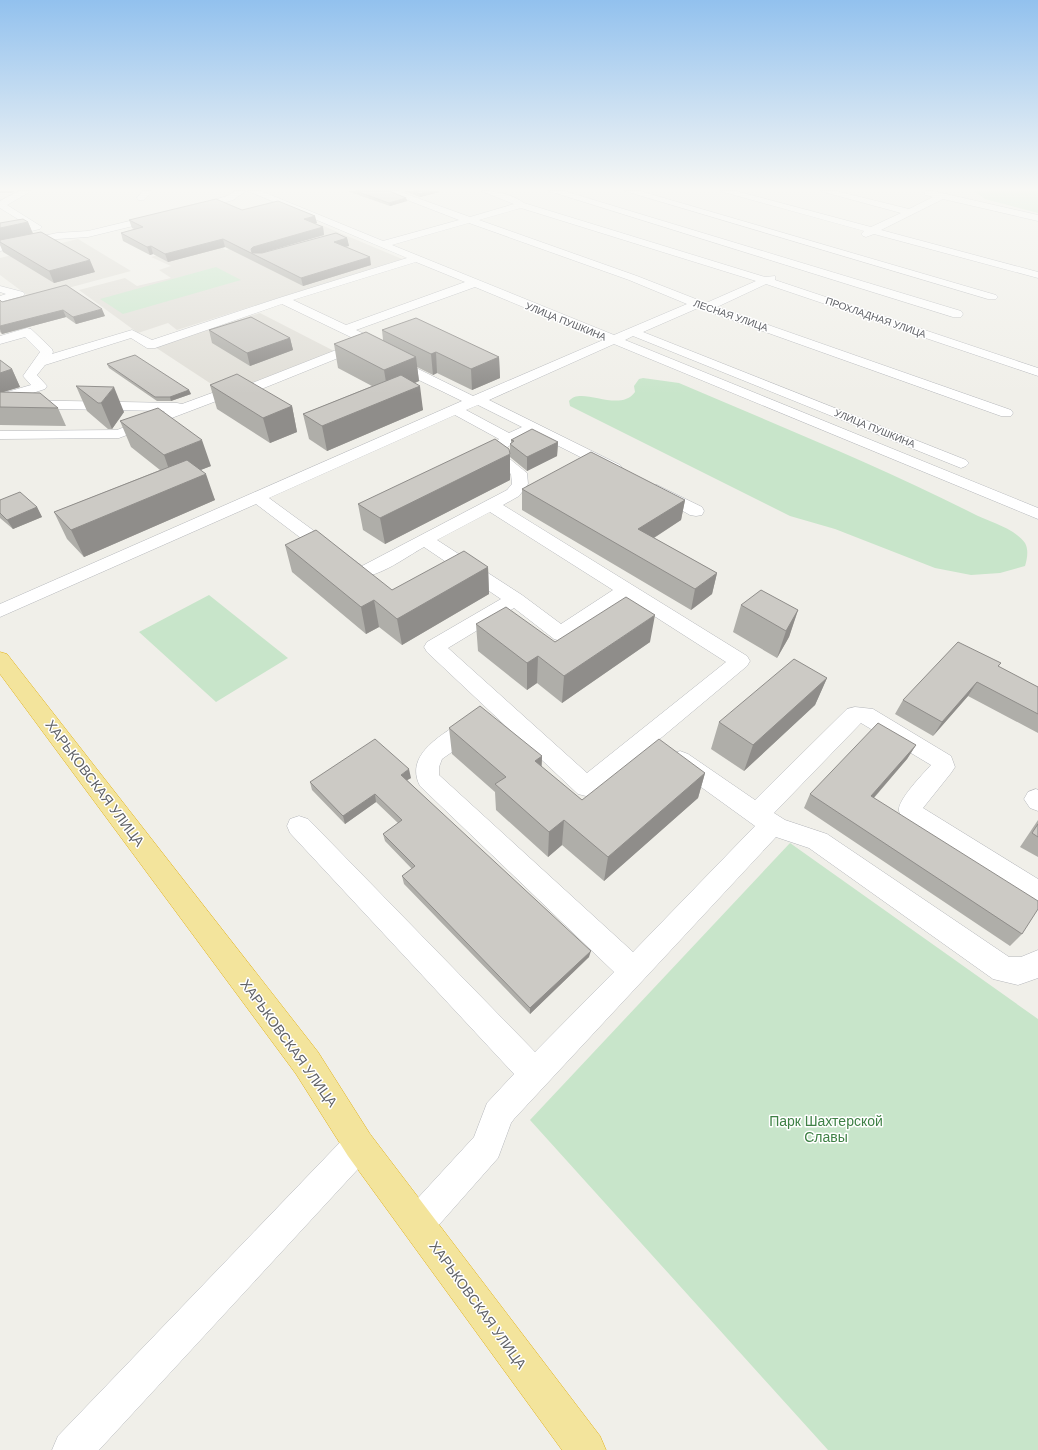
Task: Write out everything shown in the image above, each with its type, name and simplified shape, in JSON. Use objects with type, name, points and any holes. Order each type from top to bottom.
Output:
[{"type":"highway","name":"ХАРЬКОВСКАЯ УЛИЦА","points":[[0,659],[307,1063],[359,1145],[586,1450]]},
{"type":"street","points":[[40,362],[132,334],[151,345],[283,300],[415,259]]},
{"type":"street","name":"УЛИЦА ПУШКИНА","points":[[415,259],[1038,514]]},
{"type":"street","name":"ЛЕСНАЯ УЛИЦА","points":[[579,259],[701,305],[1006,413]]},
{"type":"street","name":"ПРОХЛАДНАЯ УЛИЦА","points":[[697,259],[765,280],[1038,372]]},
{"type":"street","points":[[778,259],[957,314]]},
{"type":"street","points":[[0,611],[613,340],[783,273],[814,259]]},
{"type":"street","points":[[857,259],[992,297]]},
{"type":"street","points":[[977,259],[1038,275]]},
{"type":"street","points":[[344,330],[474,283]]},
{"type":"street","points":[[0,289],[20,294],[0,299]]},
{"type":"street","points":[[0,435],[119,434],[217,396],[234,395],[369,341],[283,300]]},
{"type":"street","points":[[0,340],[27,332],[48,352],[30,376],[40,386],[0,399]]},
{"type":"street","name":"УЛИЦА ПУШКИНА","points":[[633,332],[961,463]]},
{"type":"street","points":[[360,345],[534,427],[626,474]]},
{"type":"street","points":[[0,404],[188,408]]},
{"type":"street","points":[[454,409],[510,439]]},
{"type":"street","points":[[258,498],[357,572],[365,572],[513,493],[520,484],[519,473],[496,454],[499,445],[534,427]]},
{"type":"street","points":[[647,485],[696,510]]},
{"type":"street","points":[[491,505],[740,661],[648,738],[586,787],[500,706],[434,647],[515,599]]},
{"type":"street","points":[[425,540],[515,599],[561,634],[626,590]]},
{"type":"street","points":[[500,706],[434,753],[427,766],[428,779],[633,971]]},
{"type":"street","points":[[418,1223],[478,1159],[487,1147],[498,1114],[633,971],[854,715],[865,715],[939,758],[943,762],[943,767],[911,806],[911,811],[916,817],[1038,893]]},
{"type":"street","points":[[648,738],[780,829],[810,837],[1003,969],[1015,973],[1024,971],[1038,963]]},
{"type":"street","points":[[299,826],[535,1074]]},
{"type":"street","points":[[72,1450],[359,1145]]},
{"type":"shaded area","points":[[0,259],[111,259],[131,271],[31,298],[0,275]]},
{"type":"shaded area","points":[[155,259],[402,259],[177,330],[168,323],[138,333],[79,290],[125,278],[137,286],[171,278],[159,270],[171,266]]},
{"type":"shaded area","points":[[260,313],[336,352],[225,393],[155,347]]},
{"type":"green space","points":[[216,267],[241,280],[123,314],[100,299]]},
{"type":"green space","points":[[643,378],[679,383],[863,462],[1000,525],[1020,537],[1025,543],[1027,557],[1025,566],[1000,573],[971,575],[935,568],[835,529],[790,516],[570,406],[569,401],[575,397],[582,396],[610,400],[628,398],[635,392],[634,386],[639,379]]},
{"type":"green space","points":[[209,595],[288,658],[216,702],[139,632]]},
{"type":"green space","name":"Парк Шахтерской Славы","points":[[790,843],[1038,1019],[1038,1450],[828,1450],[530,1120]]},
{"type":"building","points":[[28,259],[88,259],[90,260],[49,271]]},
{"type":"building","points":[[262,259],[365,259],[301,278]]},
{"type":"building","points":[[66,285],[102,309],[73,317],[63,310],[0,326],[0,300],[2,302]]},
{"type":"building","points":[[251,317],[290,338],[247,353],[209,330]]},
{"type":"building","points":[[416,318],[499,357],[471,369],[436,352],[431,354],[382,330]]},
{"type":"building","points":[[366,332],[416,357],[384,370],[334,344]]},
{"type":"building","points":[[135,355],[189,390],[170,397],[155,397],[107,364]]},
{"type":"building","points":[[0,360],[12,369],[0,373]]},
{"type":"building","points":[[237,374],[292,406],[263,418],[210,385]]},
{"type":"building","points":[[401,375],[420,386],[322,426],[303,414]]},
{"type":"building","points":[[76,386],[114,387],[101,403],[98,403]]},
{"type":"building","points":[[0,392],[40,393],[58,408],[0,407]]},
{"type":"building","points":[[158,408],[202,440],[164,455],[120,421]]},
{"type":"building","points":[[532,429],[558,442],[527,457],[510,444],[514,441],[511,440]]},
{"type":"building","points":[[495,439],[509,449],[510,454],[380,518],[358,504]]},
{"type":"building","points":[[591,452],[685,500],[638,529],[717,573],[695,589],[522,489]]},
{"type":"building","points":[[187,460],[206,474],[71,530],[54,512]]},
{"type":"building","points":[[20,492],[37,507],[7,520],[0,513],[0,500]]},
{"type":"building","points":[[316,530],[392,590],[464,551],[488,567],[397,619],[374,600],[361,607],[285,545]]},
{"type":"building","points":[[761,590],[798,610],[786,631],[741,605]]},
{"type":"building","points":[[626,597],[655,615],[564,676],[538,656],[527,663],[476,624],[506,607],[555,642]]},
{"type":"building","points":[[958,642],[1001,663],[998,666],[1038,687],[1038,714],[977,682],[942,722],[903,700]]},
{"type":"building","points":[[794,659],[827,678],[753,745],[719,722]]},
{"type":"building","points":[[480,706],[542,756],[535,761],[582,800],[659,739],[705,773],[608,857],[564,820],[549,832],[495,784],[506,777],[449,728]]},
{"type":"building","points":[[878,723],[916,745],[871,796],[1038,901],[1038,909],[1022,934],[810,794]]},
{"type":"building","points":[[375,739],[409,769],[401,775],[591,951],[530,1008],[402,876],[415,866],[383,834],[402,820],[375,794],[343,816],[310,782]]},
{"type":"building","points":[[1038,824],[1038,837],[1032,833]]}]
